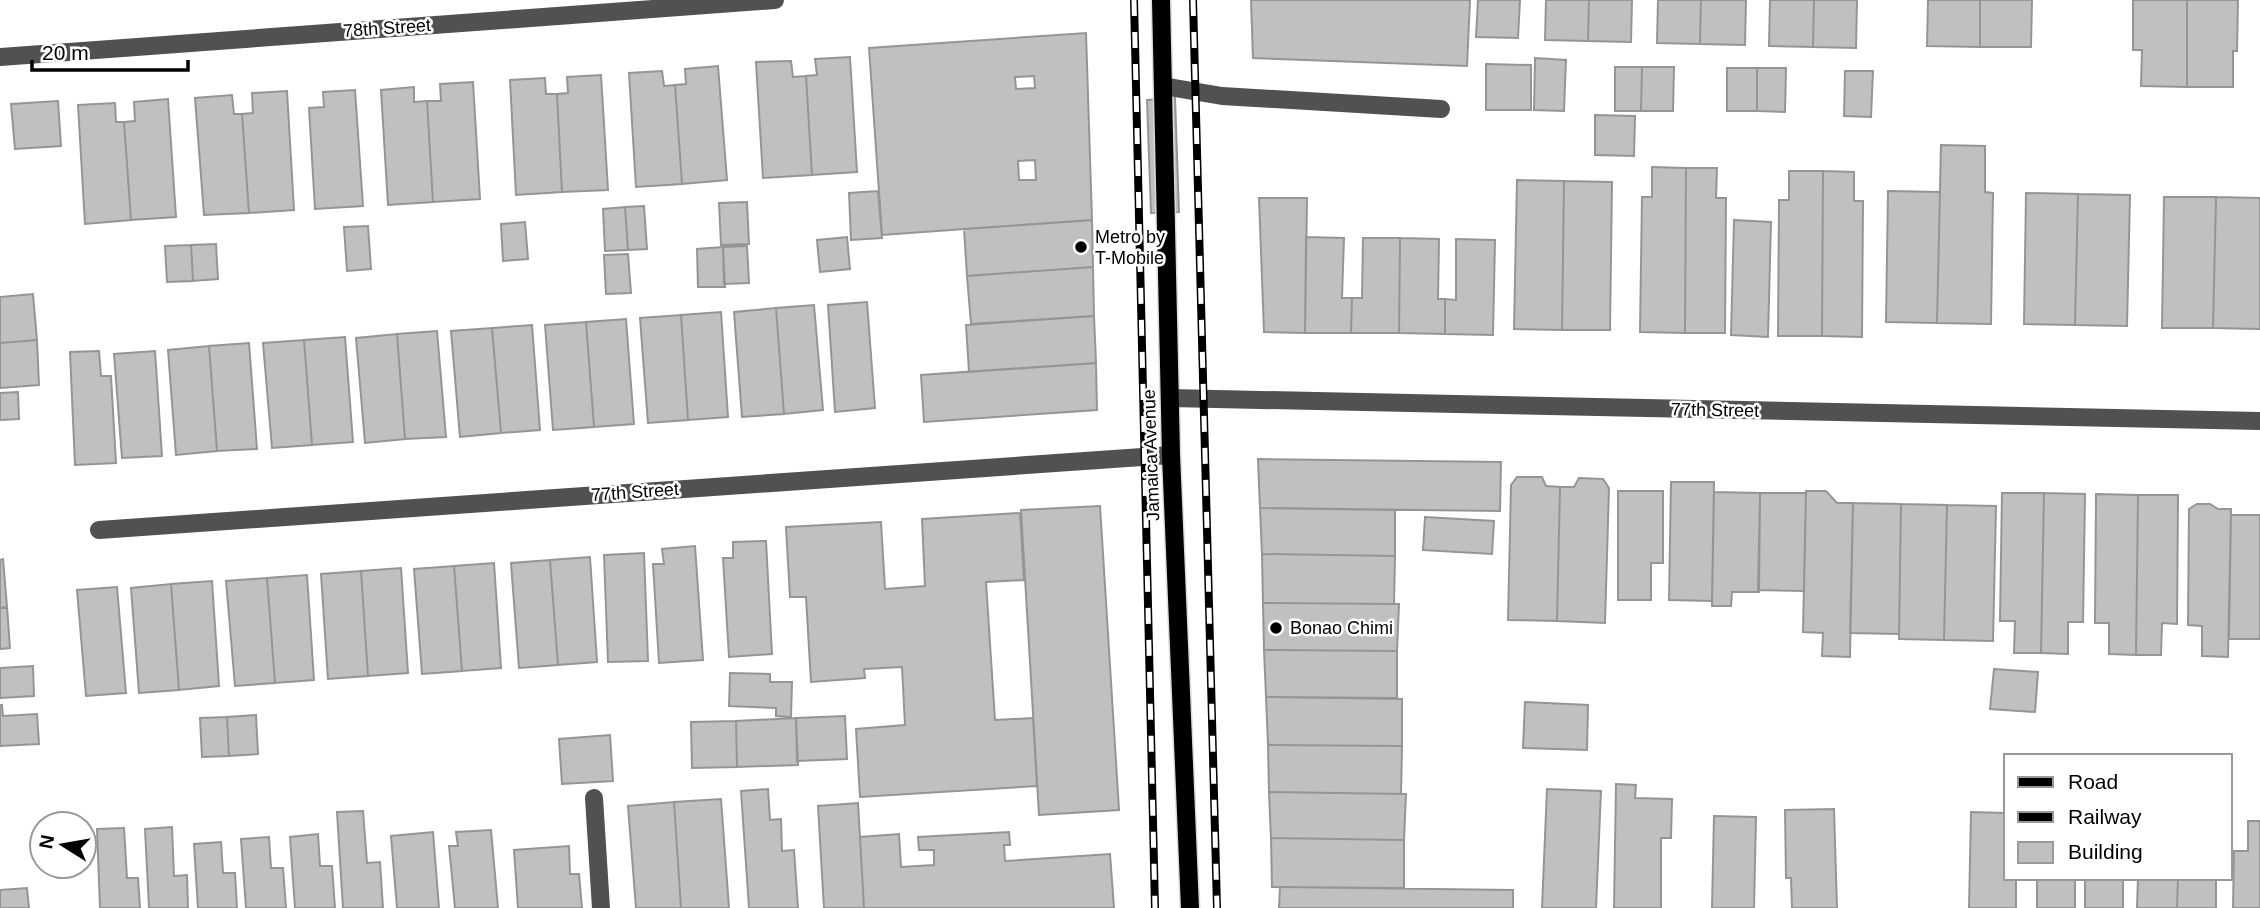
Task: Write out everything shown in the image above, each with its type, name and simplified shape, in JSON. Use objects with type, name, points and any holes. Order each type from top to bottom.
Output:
[{"type":"main road","name":"Jamaica Avenue","points":[[1161,0],[1171,455],[1190,908]]},
{"type":"street","name":"78th Street","points":[[0,57],[775,0]]},
{"type":"street","points":[[1163,86],[1222,96],[1441,109]]},
{"type":"street","name":"77th Street","points":[[1170,398],[2260,421]]},
{"type":"street","name":"77th Street","points":[[99,530],[1171,455]]},
{"type":"street","points":[[594,798],[601,908]]},
{"type":"building","points":[[1251,0],[1470,0],[1467,66],[1253,58]]},
{"type":"building","points":[[1478,0],[1520,0],[1518,38],[1476,37]]},
{"type":"building","points":[[1546,0],[1589,0],[1588,41],[1545,40]]},
{"type":"building","points":[[1589,0],[1632,0],[1631,42],[1588,41]]},
{"type":"building","points":[[1658,0],[1701,0],[1700,44],[1657,43]]},
{"type":"building","points":[[1701,0],[1746,0],[1745,45],[1700,44]]},
{"type":"building","points":[[1770,0],[1814,0],[1813,47],[1769,46]]},
{"type":"building","points":[[1814,0],[1857,0],[1856,48],[1813,47]]},
{"type":"building","points":[[1928,0],[1980,0],[1980,47],[1927,46]]},
{"type":"building","points":[[1980,0],[2032,0],[2031,47],[1980,47]]},
{"type":"building","points":[[2133,0],[2187,0],[2187,87],[2141,86],[2142,50],[2133,50]]},
{"type":"building","points":[[2187,0],[2238,0],[2233,87],[2187,87]]},
{"type":"building","points":[[1086,33],[1092,220],[882,235],[869,48]],"holes":[[[1034,76],[1035,88],[1016,89],[1015,77]],[[1035,160],[1036,180],[1019,180],[1018,161]]]},
{"type":"building","points":[[850,57],[857,172],[812,175],[806,76],[817,75],[815,59]]},
{"type":"building","points":[[1535,58],[1566,60],[1564,111],[1534,110]]},
{"type":"building","points":[[791,61],[793,77],[806,76],[812,175],[763,178],[756,62]]},
{"type":"building","points":[[1486,64],[1531,65],[1531,110],[1486,110]]},
{"type":"building","points":[[718,66],[727,180],[682,184],[675,85],[686,84],[685,69]]},
{"type":"building","points":[[1615,67],[1642,67],[1641,111],[1615,111]]},
{"type":"building","points":[[1642,67],[1674,67],[1673,111],[1641,111]]},
{"type":"building","points":[[1727,68],[1757,68],[1757,111],[1727,111]]},
{"type":"building","points":[[1757,68],[1786,68],[1785,112],[1757,111]]},
{"type":"building","points":[[662,71],[664,86],[675,85],[682,184],[636,187],[629,73]]},
{"type":"building","points":[[1845,71],[1873,71],[1871,117],[1844,116]]},
{"type":"building","points":[[601,75],[608,190],[562,192],[557,94],[568,93],[567,77]]},
{"type":"building","points":[[545,78],[546,94],[557,94],[562,192],[516,195],[510,80]]},
{"type":"building","points":[[473,82],[480,199],[433,202],[427,101],[441,101],[440,84]]},
{"type":"building","points":[[414,87],[414,102],[427,101],[433,202],[388,205],[381,90]]},
{"type":"building","points":[[355,90],[363,206],[315,209],[309,108],[324,107],[323,92]]},
{"type":"building","points":[[287,91],[294,210],[249,213],[242,114],[253,113],[252,93]]},
{"type":"building","points":[[232,95],[234,114],[242,114],[249,213],[204,215],[195,98]]},
{"type":"building","points":[[1175,98],[1179,212],[1151,213],[1147,100]]},
{"type":"building","points":[[168,99],[176,217],[131,220],[124,122],[135,121],[134,102]]},
{"type":"building","points":[[58,101],[61,146],[15,149],[11,104]]},
{"type":"building","points":[[115,103],[116,122],[124,122],[131,220],[85,224],[78,105]]},
{"type":"building","points":[[1595,115],[1635,116],[1634,156],[1595,155]]},
{"type":"building","points":[[1941,145],[1985,146],[1985,192],[1993,193],[1991,324],[1937,323]]},
{"type":"building","points":[[1652,167],[1686,168],[1685,333],[1640,332],[1642,197],[1652,197]]},
{"type":"building","points":[[1686,168],[1717,168],[1716,198],[1726,198],[1725,333],[1685,333]]},
{"type":"building","points":[[1789,171],[1823,171],[1822,336],[1778,336],[1779,200],[1789,200]]},
{"type":"building","points":[[1823,171],[1854,172],[1854,201],[1863,201],[1862,337],[1822,336]]},
{"type":"building","points":[[1517,180],[1564,181],[1562,330],[1514,329]]},
{"type":"building","points":[[1564,181],[1612,182],[1610,330],[1562,330]]},
{"type":"building","points":[[878,191],[882,238],[851,240],[849,193]]},
{"type":"building","points":[[1888,191],[1940,192],[1937,323],[1886,322]]},
{"type":"building","points":[[2026,193],[2078,194],[2075,325],[2024,324]]},
{"type":"building","points":[[2078,194],[2130,195],[2127,326],[2075,325]]},
{"type":"building","points":[[2164,197],[2216,197],[2213,328],[2162,328]]},
{"type":"building","points":[[2216,197],[2260,198],[2260,329],[2213,328]]},
{"type":"building","points":[[1259,198],[1307,198],[1305,333],[1264,332]]},
{"type":"building","points":[[747,202],[749,244],[721,245],[719,203]]},
{"type":"building","points":[[644,206],[647,249],[628,250],[625,207]]},
{"type":"building","points":[[625,207],[628,250],[605,251],[603,209]]},
{"type":"building","points":[[1092,220],[1093,267],[967,276],[964,229]]},
{"type":"building","points":[[1734,220],[1771,222],[1768,337],[1731,335]]},
{"type":"building","points":[[525,222],[528,259],[503,261],[501,224]]},
{"type":"building","points":[[368,226],[371,269],[347,271],[344,227]]},
{"type":"building","points":[[847,237],[850,269],[820,272],[817,240]]},
{"type":"building","points":[[1306,237],[1344,238],[1342,298],[1352,298],[1351,333],[1305,333]]},
{"type":"building","points":[[1363,238],[1400,238],[1399,333],[1351,333],[1352,298],[1362,298]]},
{"type":"building","points":[[1400,238],[1439,239],[1438,299],[1445,299],[1445,334],[1399,333]]},
{"type":"building","points":[[1456,239],[1495,240],[1493,335],[1445,334],[1445,299],[1456,300]]},
{"type":"building","points":[[216,244],[218,279],[193,281],[191,245]]},
{"type":"building","points":[[191,245],[193,281],[167,282],[165,246]]},
{"type":"building","points":[[747,246],[749,283],[724,284],[723,247]]},
{"type":"building","points":[[723,247],[725,287],[698,287],[697,249]]},
{"type":"building","points":[[628,254],[631,293],[606,294],[604,255]]},
{"type":"building","points":[[1093,267],[1094,316],[971,324],[967,276]]},
{"type":"building","points":[[33,294],[37,340],[0,343],[0,297]]},
{"type":"building","points":[[867,302],[875,408],[835,412],[828,305]]},
{"type":"building","points":[[814,305],[823,410],[784,414],[776,308]]},
{"type":"building","points":[[776,308],[784,414],[742,417],[734,312]]},
{"type":"building","points":[[721,312],[728,417],[688,420],[681,315]]},
{"type":"building","points":[[681,315],[688,420],[648,423],[640,318]]},
{"type":"building","points":[[1094,316],[1096,363],[969,372],[966,325]]},
{"type":"building","points":[[626,319],[634,424],[594,427],[586,322]]},
{"type":"building","points":[[586,322],[594,427],[553,430],[545,325]]},
{"type":"building","points":[[532,325],[540,430],[501,433],[492,328]]},
{"type":"building","points":[[492,328],[501,433],[460,437],[451,331]]},
{"type":"building","points":[[437,331],[446,437],[405,439],[397,334]]},
{"type":"building","points":[[397,334],[405,439],[365,443],[356,338]]},
{"type":"building","points":[[345,337],[353,442],[312,445],[304,340]]},
{"type":"building","points":[[37,340],[39,385],[0,388],[0,343]]},
{"type":"building","points":[[304,340],[312,445],[272,448],[263,343]]},
{"type":"building","points":[[249,343],[257,449],[217,451],[209,346]]},
{"type":"building","points":[[209,346],[217,451],[176,455],[168,350]]},
{"type":"building","points":[[99,351],[101,376],[111,376],[116,463],[75,465],[70,352]]},
{"type":"building","points":[[155,351],[162,456],[122,458],[114,354]]},
{"type":"building","points":[[1096,363],[1097,410],[924,422],[921,375]]},
{"type":"building","points":[[18,392],[19,419],[0,420],[0,393]]},
{"type":"building","points":[[1258,459],[1501,462],[1500,511],[1260,508]]},
{"type":"building","points":[[1517,477],[1542,477],[1546,486],[1560,487],[1557,621],[1508,620],[1511,485]]},
{"type":"building","points":[[1579,478],[1603,479],[1609,488],[1605,623],[1557,621],[1560,487],[1574,487]]},
{"type":"building","points":[[1671,482],[1714,482],[1712,601],[1669,600]]},
{"type":"building","points":[[1618,491],[1663,491],[1663,563],[1651,563],[1651,600],[1618,600]]},
{"type":"building","points":[[1806,491],[1826,491],[1837,503],[1853,503],[1850,657],[1822,656],[1823,633],[1803,632]]},
{"type":"building","points":[[1714,492],[1760,493],[1759,592],[1732,592],[1731,606],[1712,606]]},
{"type":"building","points":[[1760,493],[1806,493],[1804,591],[1758,590]]},
{"type":"building","points":[[2002,493],[2044,493],[2041,653],[2014,653],[2015,621],[2000,621]]},
{"type":"building","points":[[2044,493],[2085,494],[2083,622],[2068,622],[2068,654],[2041,653]]},
{"type":"building","points":[[2096,494],[2138,495],[2136,655],[2109,654],[2109,623],[2095,623]]},
{"type":"building","points":[[2138,495],[2178,495],[2177,624],[2162,623],[2161,655],[2136,655]]},
{"type":"building","points":[[1853,503],[1901,504],[1899,634],[1850,633]]},
{"type":"building","points":[[1901,504],[1947,505],[1944,640],[1899,639]]},
{"type":"building","points":[[2197,504],[2231,509],[2228,657],[2202,656],[2202,626],[2188,625],[2189,509]]},
{"type":"building","points":[[1947,505],[1996,506],[1993,641],[1944,640]]},
{"type":"building","points":[[1100,506],[1119,810],[1039,815],[1021,510]]},
{"type":"building","points":[[1260,508],[1395,510],[1395,556],[1262,554]]},
{"type":"building","points":[[1020,513],[1024,580],[986,582],[995,720],[1033,718],[1037,786],[860,797],[856,729],[905,725],[902,667],[864,669],[865,678],[811,682],[806,597],[790,597],[786,527],[881,522],[885,589],[925,586],[922,519]]},
{"type":"building","points":[[2231,515],[2260,515],[2260,639],[2229,639]]},
{"type":"building","points":[[1425,517],[1494,521],[1492,554],[1423,550]]},
{"type":"building","points":[[766,541],[772,654],[729,657],[723,558],[733,558],[733,542]]},
{"type":"building","points":[[695,546],[703,660],[659,663],[653,564],[664,564],[662,549]]},
{"type":"building","points":[[644,553],[648,661],[608,662],[604,555]]},
{"type":"building","points":[[1262,554],[1395,556],[1394,604],[1263,603]]},
{"type":"building","points":[[590,557],[597,662],[558,665],[550,560]]},
{"type":"building","points":[[3,559],[7,607],[0,608],[0,560]]},
{"type":"building","points":[[550,560],[558,665],[519,668],[511,563]]},
{"type":"building","points":[[494,563],[501,668],[462,671],[454,566]]},
{"type":"building","points":[[454,566],[462,671],[422,674],[414,569]]},
{"type":"building","points":[[401,568],[408,673],[368,676],[361,571]]},
{"type":"building","points":[[361,571],[368,676],[328,679],[321,574]]},
{"type":"building","points":[[307,575],[314,680],[275,683],[267,578]]},
{"type":"building","points":[[267,578],[275,683],[235,686],[226,581]]},
{"type":"building","points":[[212,581],[219,686],[179,690],[171,584]]},
{"type":"building","points":[[171,584],[179,690],[139,693],[131,588]]},
{"type":"building","points":[[117,587],[126,693],[86,696],[77,590]]},
{"type":"building","points":[[1263,603],[1399,604],[1397,651],[1264,650]]},
{"type":"building","points":[[7,607],[10,648],[0,649],[0,608]]},
{"type":"building","points":[[1264,650],[1397,651],[1397,698],[1266,697]]},
{"type":"building","points":[[33,666],[34,696],[0,698],[0,668]]},
{"type":"building","points":[[1994,669],[2038,672],[2035,712],[1990,709]]},
{"type":"building","points":[[730,673],[770,674],[770,682],[792,682],[791,717],[776,716],[776,708],[729,706]]},
{"type":"building","points":[[1266,697],[1402,699],[1402,746],[1268,745]]},
{"type":"building","points":[[1525,702],[1588,705],[1587,750],[1523,748]]},
{"type":"building","points":[[0,705],[3,716],[37,714],[39,744],[0,746]]},
{"type":"building","points":[[256,715],[258,754],[229,756],[227,717]]},
{"type":"building","points":[[845,716],[847,759],[797,761],[796,718]]},
{"type":"building","points":[[227,717],[229,756],[202,757],[200,718]]},
{"type":"building","points":[[796,718],[798,765],[737,767],[736,721]]},
{"type":"building","points":[[736,721],[737,767],[692,768],[691,722]]},
{"type":"building","points":[[610,735],[613,781],[562,784],[559,739]]},
{"type":"building","points":[[1268,745],[1402,746],[1401,794],[1269,792]]},
{"type":"building","points":[[1616,784],[1636,785],[1635,798],[1672,799],[1671,838],[1661,838],[1661,908],[1614,908]]},
{"type":"building","points":[[768,789],[770,820],[781,819],[782,851],[794,850],[798,908],[749,908],[741,791]]},
{"type":"building","points":[[1547,789],[1601,791],[1596,908],[1542,908]]},
{"type":"building","points":[[1269,792],[1406,794],[1404,840],[1271,838]]},
{"type":"building","points":[[721,799],[729,908],[681,908],[674,802]]},
{"type":"building","points":[[674,802],[681,908],[636,908],[628,806]]},
{"type":"building","points":[[858,803],[864,908],[824,908],[818,806]]},
{"type":"building","points":[[1834,809],[1837,908],[1792,908],[1791,878],[1786,878],[1785,810]]},
{"type":"building","points":[[363,811],[367,863],[380,862],[383,908],[343,908],[337,812]]},
{"type":"building","points":[[1971,812],[2004,813],[2004,880],[2016,880],[2016,908],[1969,908]]},
{"type":"building","points":[[1714,816],[1756,817],[1754,908],[1712,908]]},
{"type":"building","points":[[2248,821],[2260,821],[2260,908],[2233,908],[2234,851],[2248,851]]},
{"type":"building","points":[[172,827],[174,876],[187,875],[188,908],[149,908],[145,829]]},
{"type":"building","points":[[124,828],[127,878],[138,878],[140,908],[100,908],[98,829]]},
{"type":"building","points":[[491,830],[498,908],[455,908],[449,846],[458,846],[456,832]]},
{"type":"building","points":[[433,832],[439,908],[397,908],[391,836]]},
{"type":"building","points":[[1009,832],[1010,845],[1004,845],[1005,861],[1110,854],[1114,908],[864,908],[860,837],[899,834],[901,867],[934,865],[934,850],[919,850],[918,837]]},
{"type":"building","points":[[318,834],[320,866],[332,866],[335,908],[295,908],[290,837]]},
{"type":"building","points":[[269,837],[271,868],[283,868],[286,908],[246,908],[241,839]]},
{"type":"building","points":[[1271,838],[1404,840],[1404,888],[1272,887]]},
{"type":"building","points":[[221,842],[223,873],[235,873],[237,908],[198,908],[194,844]]},
{"type":"building","points":[[569,846],[570,874],[579,874],[582,908],[518,908],[514,850]]},
{"type":"building","points":[[2037,880],[2075,880],[2075,908],[2037,908]]},
{"type":"building","points":[[2085,880],[2123,880],[2123,908],[2085,908]]},
{"type":"building","points":[[2138,880],[2178,880],[2177,908],[2137,908]]},
{"type":"building","points":[[2178,880],[2216,880],[2216,908],[2177,908]]},
{"type":"building","points":[[1280,887],[1513,890],[1513,908],[1279,908]]},
{"type":"building","points":[[27,888],[29,908],[0,908],[0,890]]},
{"type":"railway","points":[[1134,0],[1155,908]]},
{"type":"railway","points":[[1193,0],[1217,908]]},
{"type":"place","name":"Metro by T-Mobile","points":[[1081,247]]},
{"type":"place","name":"Bonao Chimi","points":[[1276,628]]}]
